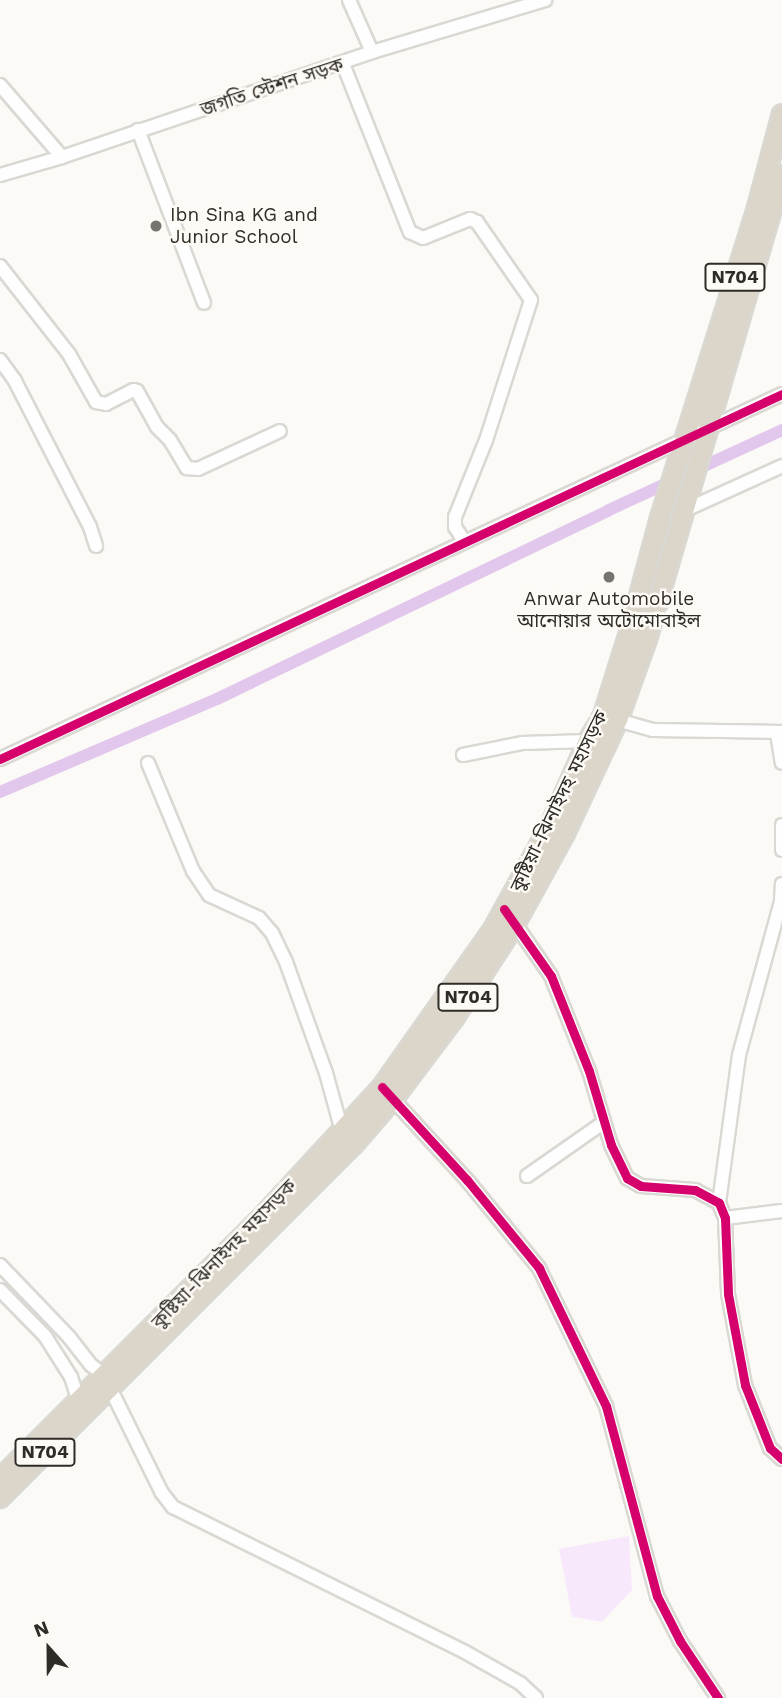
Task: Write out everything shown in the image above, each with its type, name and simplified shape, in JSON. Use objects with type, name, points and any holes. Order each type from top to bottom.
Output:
[{"type":"highway","name":"কুষ্টিয়া-ঝিনাইদহ মহাসড়ক","points":[[84,1401],[278,1223],[387,1093],[515,924],[565,833],[610,718],[647,639],[707,435],[761,220],[782,114]]},
{"type":"highway","name":"কুষ্টিয়া-ঝিনাইদহ মহাসড়ক","points":[[433,1032],[551,824],[588,741],[610,718],[660,517],[685,438],[761,220],[782,175]]},
{"type":"highway","name":"কুষ্টিয়া-ঝিনাইদহ মহাসড়ক","points":[[104,1385],[342,1131],[387,1093]]},
{"type":"highway","name":"N704","points":[[0,1479],[84,1401]]},
{"type":"highway","name":"N704","points":[[0,1498],[84,1401]]},
{"type":"street","points":[[349,0],[372,52]]},
{"type":"street","name":"জগতি স্টেশন সড়ক","points":[[0,175],[344,64],[372,52],[545,0]]},
{"type":"street","points":[[344,64],[410,232],[424,238],[470,219],[477,222],[531,300],[486,440],[455,517],[455,527],[464,541]]},
{"type":"street","points":[[0,85],[62,157]]},
{"type":"street","points":[[138,130],[204,303]]},
{"type":"street","points":[[0,266],[69,354],[96,402],[106,404],[137,391],[157,427],[170,440],[187,468],[198,469],[280,430]]},
{"type":"street","points":[[0,360],[15,381],[90,527],[96,546]]},
{"type":"street","points":[[0,759],[685,438],[707,435],[782,394]]},
{"type":"street","points":[[684,509],[782,466]]},
{"type":"street","points":[[610,718],[653,730],[780,733],[782,764]]},
{"type":"street","points":[[463,755],[522,743],[588,741]]},
{"type":"street","points":[[148,763],[193,872],[209,895],[259,918],[272,933],[286,962],[322,1061],[342,1131]]},
{"type":"street","points":[[782,825],[782,850]]},
{"type":"street","points":[[782,884],[781,901],[739,1055],[719,1203],[725,1218],[728,1294],[745,1385],[770,1448],[782,1459]]},
{"type":"street","points":[[504,909],[551,976],[589,1072],[620,1167],[627,1178],[641,1186],[695,1190],[719,1203]]},
{"type":"street","points":[[387,1093],[467,1180],[539,1268],[606,1406],[657,1596],[680,1641],[718,1698]]},
{"type":"street","points":[[527,1176],[604,1122]]},
{"type":"street","points":[[725,1218],[782,1211]]},
{"type":"street","points":[[0,1265],[69,1337],[91,1365],[162,1493],[173,1507],[465,1653],[520,1683],[536,1698]]},
{"type":"street","points":[[0,1290],[46,1336],[84,1401]]},
{"type":"shaded area","points":[[629,1536],[632,1590],[602,1622],[572,1617],[559,1549]]},
{"type":"waterway","points":[[0,792],[217,699],[609,510],[782,430]]},
{"type":"cycle path","points":[[0,759],[782,394]]},
{"type":"cycle path","points":[[504,909],[551,976],[589,1071],[611,1145],[627,1178],[641,1186],[695,1190],[719,1203],[725,1218],[728,1294],[745,1385],[770,1448],[782,1459]]},
{"type":"cycle path","points":[[382,1087],[467,1180],[539,1268],[606,1406],[657,1596],[680,1641],[718,1698]]},
{"type":"place","name":"Ibn Sina KG and Junior School","points":[[156,226]]},
{"type":"place","name":"Anwar Automobile আনোয়ার অটোমোবাইল","points":[[609,577]]}]
